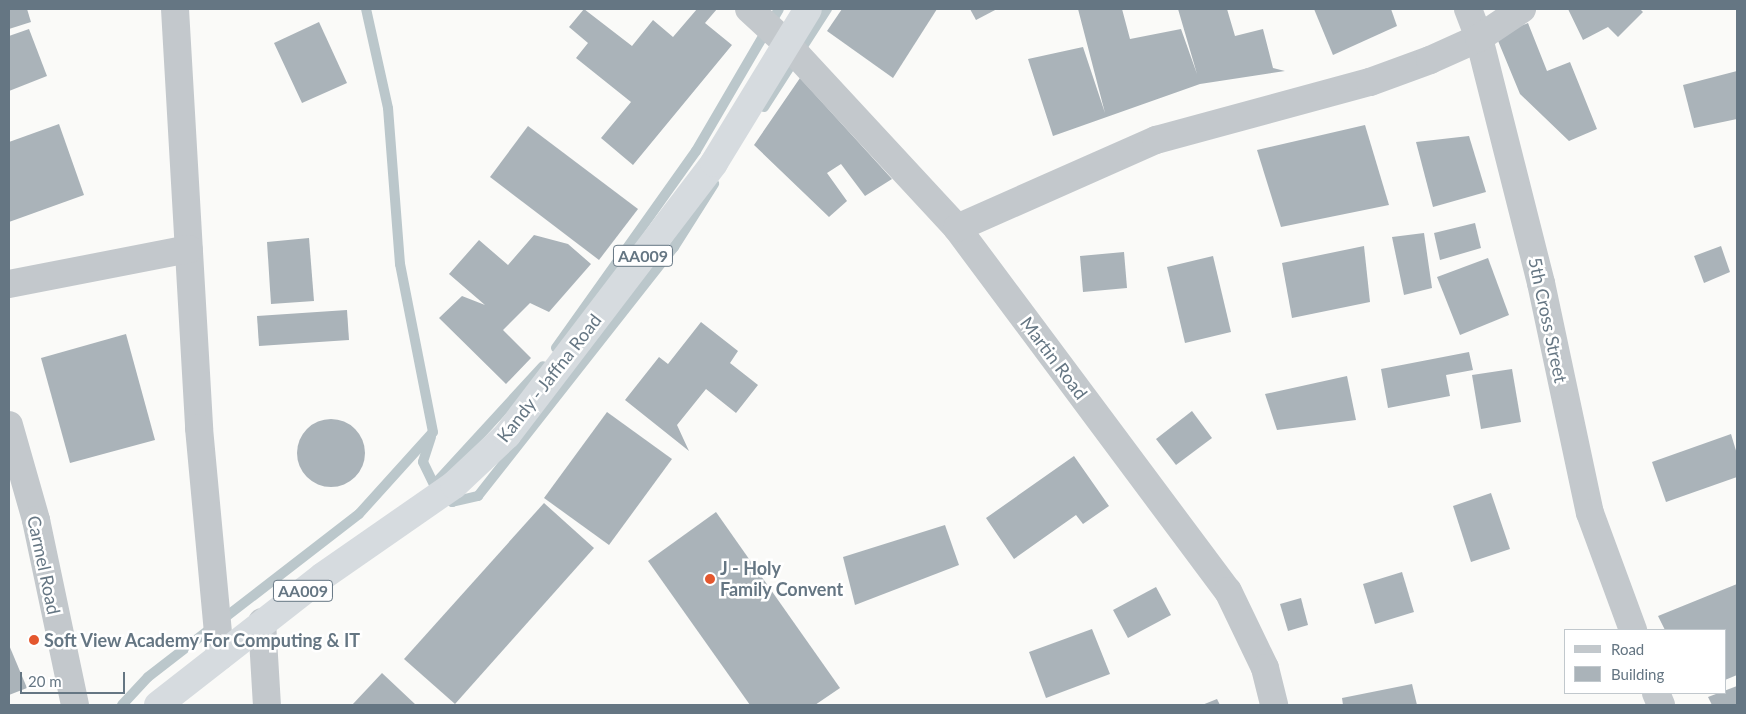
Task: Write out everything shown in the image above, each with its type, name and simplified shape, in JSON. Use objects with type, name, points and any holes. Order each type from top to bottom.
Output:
[{"type":"highway","name":"Kandy - Jaffna Road","points":[[158,705],[262,622],[454,485],[507,435],[714,163],[785,42],[808,9]]},
{"type":"street","points":[[174,9],[199,428],[220,656]]},
{"type":"street","name":"Martin Road","points":[[749,9],[785,42],[957,228],[1228,591],[1265,668],[1274,705]]},
{"type":"street","name":"5th Cross Street","points":[[1468,9],[1479,38],[1541,283],[1590,513],[1633,629]]},
{"type":"street","points":[[957,228],[1156,140],[1370,82],[1479,38],[1522,9]]},
{"type":"street","points":[[9,284],[189,249]]},
{"type":"street","name":"Carmel Road","points":[[9,425],[36,520],[75,705]]},
{"type":"street","points":[[262,622],[267,705]]},
{"type":"building","points":[[9,9],[27,9],[31,22],[9,29]]},
{"type":"building","points":[[584,9],[632,46],[653,20],[673,37],[697,9],[717,9],[705,23],[732,45],[633,165],[601,138],[631,102],[576,58],[588,43],[569,27]]},
{"type":"building","points":[[842,9],[937,9],[893,78],[827,31]]},
{"type":"building","points":[[970,9],[997,9],[976,20]]},
{"type":"building","points":[[1078,9],[1122,9],[1130,39],[1181,29],[1197,74],[1178,9],[1227,9],[1235,36],[1263,29],[1273,68],[1285,71],[1200,84],[1053,136],[1028,59],[1083,47],[1105,113]]},
{"type":"building","points":[[1314,9],[1391,9],[1397,26],[1333,55]]},
{"type":"building","points":[[1568,9],[1640,9],[1643,12],[1618,37],[1608,27],[1583,40]]},
{"type":"building","points":[[319,22],[347,83],[302,103],[274,43]]},
{"type":"building","points":[[1528,23],[1547,71],[1570,62],[1597,129],[1569,141],[1520,94],[1496,36]]},
{"type":"building","points":[[29,29],[47,76],[9,91],[9,36]]},
{"type":"building","points":[[1737,71],[1737,119],[1694,128],[1683,85]]},
{"type":"building","points":[[800,78],[892,179],[865,196],[841,164],[827,173],[847,201],[829,217],[754,145]]},
{"type":"building","points":[[59,124],[84,195],[9,222],[9,142]]},
{"type":"building","points":[[1365,125],[1389,205],[1281,227],[1257,150]]},
{"type":"building","points":[[528,126],[638,209],[599,260],[490,177]]},
{"type":"building","points":[[1469,136],[1486,192],[1433,207],[1416,142]]},
{"type":"building","points":[[1475,223],[1481,248],[1440,260],[1434,233]]},
{"type":"building","points":[[1424,233],[1432,288],[1404,295],[1392,237]]},
{"type":"building","points":[[534,235],[568,244],[591,264],[549,312],[530,303],[503,330],[531,358],[506,384],[439,318],[462,296],[485,305],[449,274],[479,240],[508,265]]},
{"type":"building","points":[[309,238],[314,301],[271,304],[267,242]]},
{"type":"building","points":[[1364,246],[1370,302],[1292,318],[1282,263]]},
{"type":"building","points":[[1721,246],[1730,272],[1704,283],[1694,256]]},
{"type":"building","points":[[1124,252],[1127,288],[1083,292],[1080,256]]},
{"type":"building","points":[[1213,256],[1231,332],[1185,343],[1167,267]]},
{"type":"building","points":[[1488,258],[1509,315],[1460,335],[1437,277]]},
{"type":"building","points":[[347,310],[349,340],[259,346],[257,316]]},
{"type":"building","points":[[701,322],[738,351],[730,363],[758,385],[736,413],[706,389],[677,425],[689,451],[625,400],[659,357],[668,364]]},
{"type":"building","points":[[126,334],[155,440],[70,463],[41,358]]},
{"type":"building","points":[[1469,352],[1473,370],[1446,375],[1450,396],[1388,408],[1381,369]]},
{"type":"building","points":[[1512,369],[1521,422],[1481,429],[1472,375]]},
{"type":"building","points":[[1347,376],[1356,420],[1277,430],[1265,394]]},
{"type":"building","points":[[1192,411],[1212,438],[1176,465],[1156,439]]},
{"type":"building","points":[[607,412],[672,459],[609,545],[544,498]]},
{"type":"building","points":[[331,419],[344,422],[355,429],[362,440],[365,453],[362,466],[355,477],[344,484],[331,487],[318,484],[307,477],[300,466],[297,453],[300,440],[307,429],[318,422]]},
{"type":"building","points":[[1731,434],[1737,454],[1737,477],[1666,502],[1652,462]]},
{"type":"building","points":[[1074,456],[1109,506],[1083,524],[1076,515],[1014,559],[986,518]]},
{"type":"building","points":[[1491,493],[1510,549],[1471,562],[1453,506]]},
{"type":"building","points":[[544,503],[594,548],[455,704],[404,659]]},
{"type":"building","points":[[716,512],[840,688],[815,705],[750,705],[648,561]]},
{"type":"building","points":[[945,525],[959,565],[855,605],[843,557]]},
{"type":"building","points":[[1402,572],[1414,612],[1375,624],[1363,584]]},
{"type":"building","points":[[1737,584],[1737,675],[1726,680],[1726,629],[1664,629],[1658,616]]},
{"type":"building","points":[[1156,587],[1171,615],[1128,638],[1113,610]]},
{"type":"building","points":[[1301,598],[1308,625],[1288,631],[1280,604]]},
{"type":"building","points":[[1092,629],[1110,674],[1046,698],[1029,652]]},
{"type":"building","points":[[9,645],[27,688],[9,695]]},
{"type":"building","points":[[382,673],[416,705],[352,705]]},
{"type":"building","points":[[1412,684],[1417,705],[1343,705],[1342,698]]},
{"type":"building","points":[[1737,686],[1737,705],[1712,705],[1708,697],[1716,694],[1726,694],[1726,690]]},
{"type":"building","points":[[1217,699],[1220,705],[1202,705]]},
{"type":"waterway","points":[[122,705],[148,677],[359,514],[433,432],[400,264],[388,108],[366,9]]},
{"type":"waterway","points":[[556,348],[696,151],[779,9]]},
{"type":"waterway","points":[[764,107],[827,9]]},
{"type":"waterway","points":[[431,437],[423,462],[434,485],[452,502],[478,496],[674,247],[714,184]]},
{"type":"waterway","points":[[434,485],[543,366]]},
{"type":"place","name":"J - Holy Family Convent","points":[[710,579]]},
{"type":"place","name":"Soft View Academy For Computing & IT","points":[[34,640]]}]
